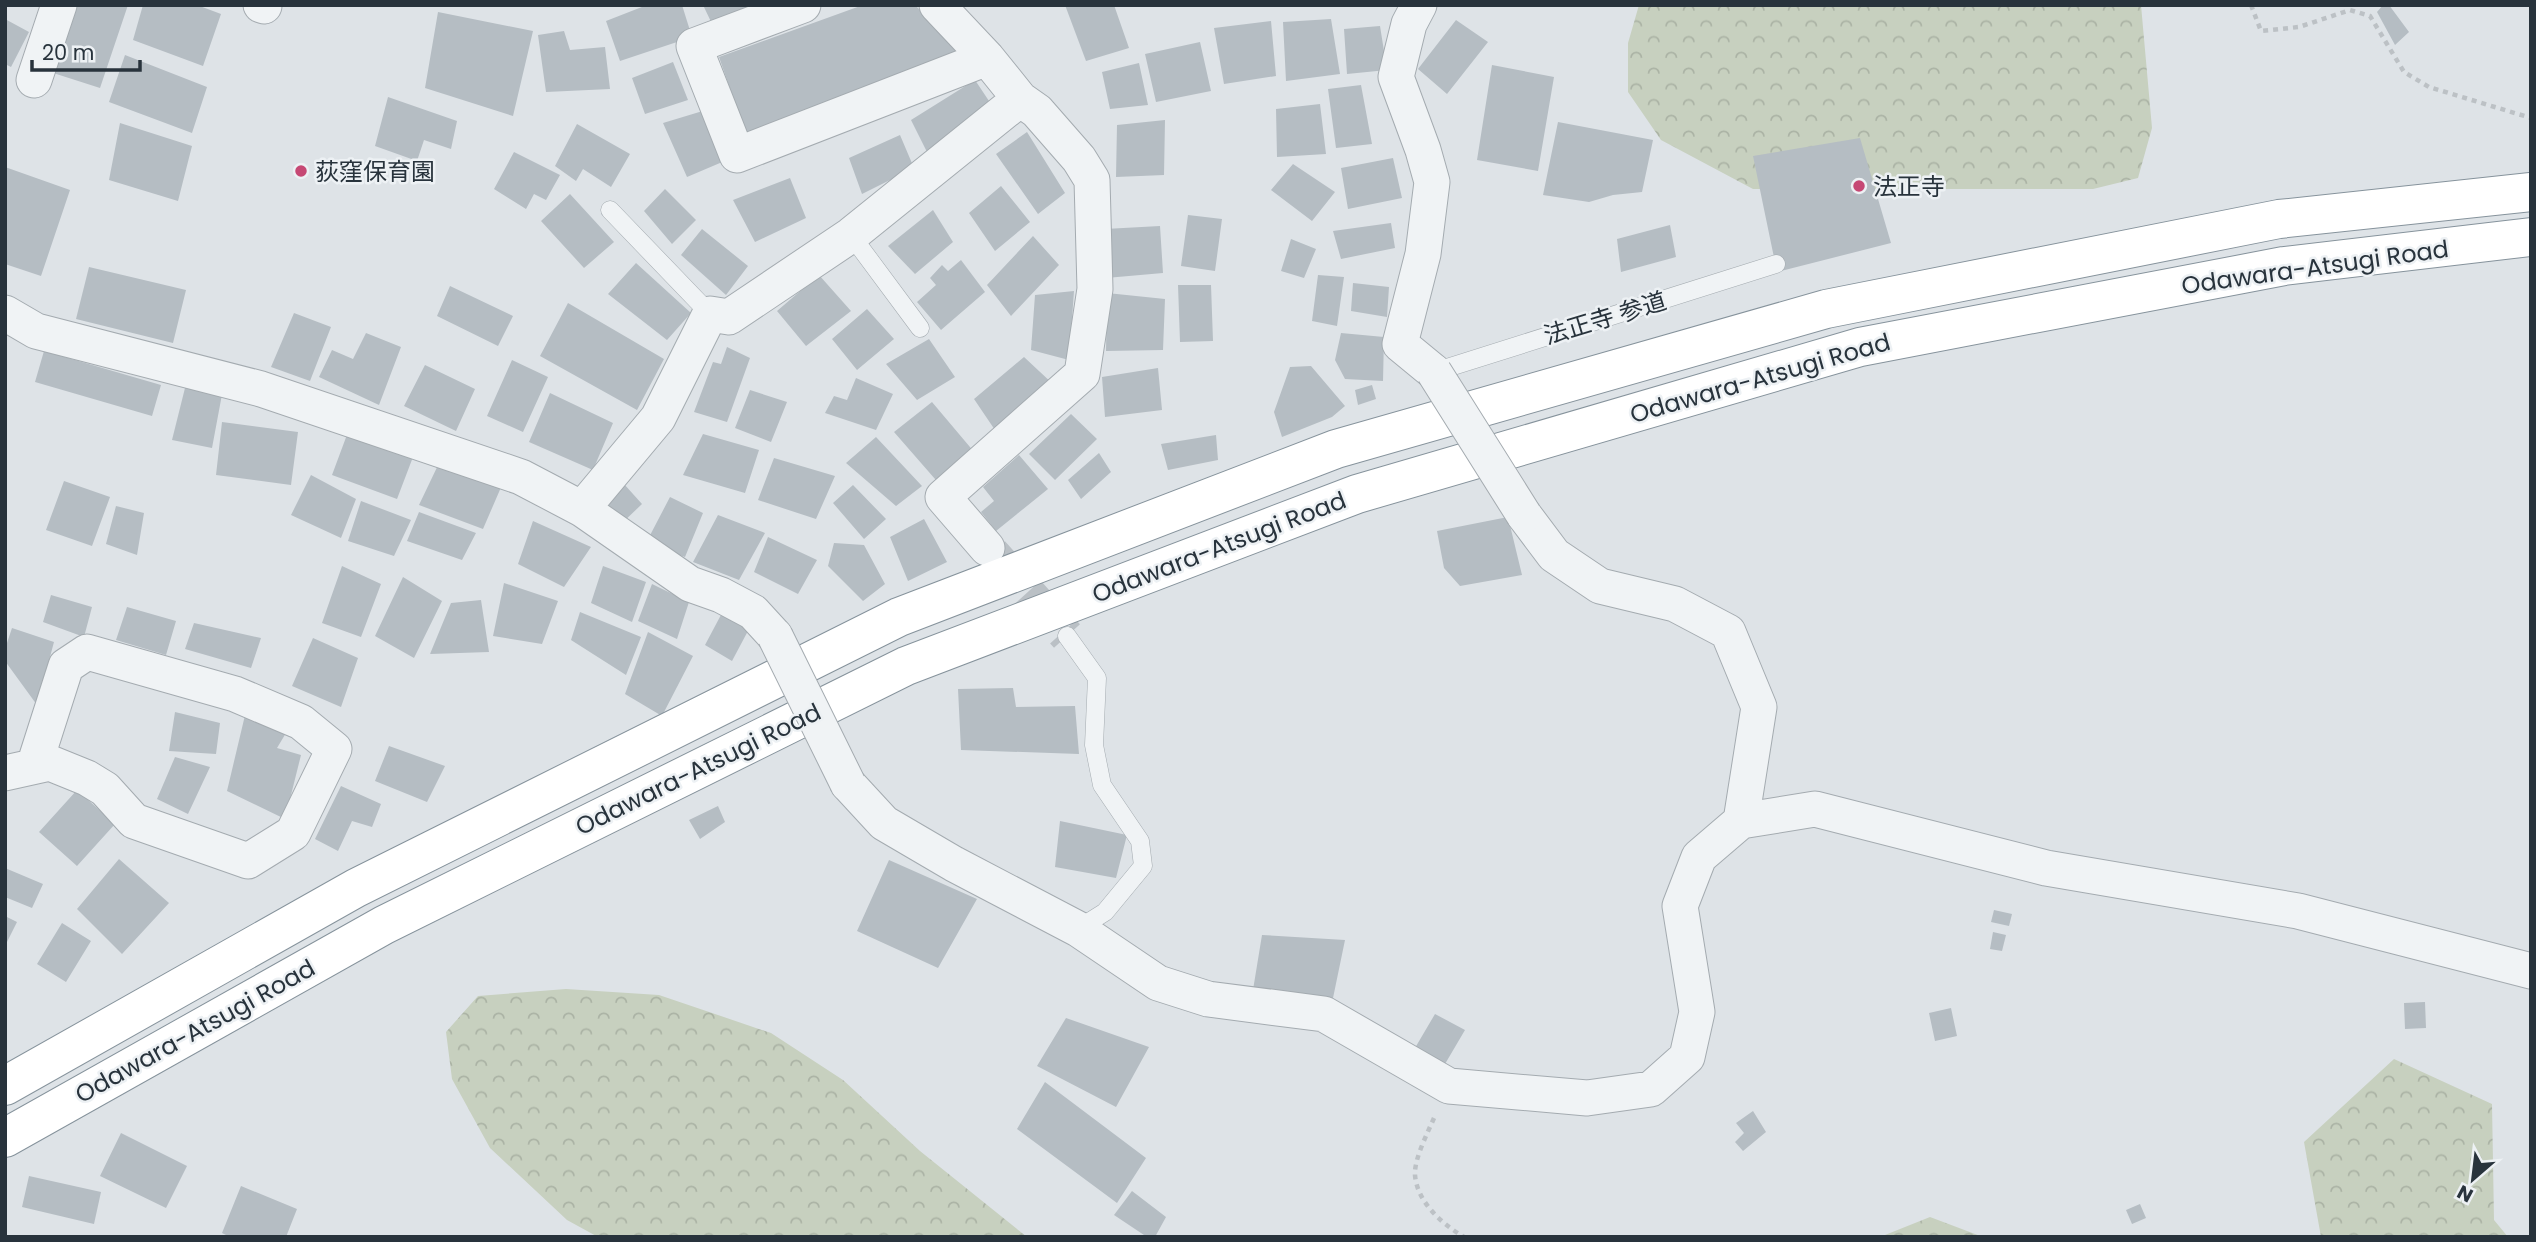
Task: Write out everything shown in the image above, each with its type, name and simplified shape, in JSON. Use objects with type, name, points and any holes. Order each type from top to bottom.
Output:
[{"type":"highway","name":"Odawara-Atsugi Road","points":[[5,1086],[356,888],[899,617],[1336,449],[1826,309],[2279,219],[2531,192]]},
{"type":"highway","name":"Odawara-Atsugi Road","points":[[5,1138],[384,925],[906,666],[1357,494],[1860,347],[2284,266],[2531,237]]},
{"type":"street","points":[[34,79],[58,5]]},
{"type":"street","points":[[803,5],[694,46],[737,155],[987,58]]},
{"type":"street","points":[[937,5],[987,58],[1020,99],[1037,111],[1079,159],[1092,180],[1095,289],[1082,374],[943,497],[988,548]]},
{"type":"street","points":[[1419,5],[1409,24],[1396,78],[1432,182],[1423,254],[1400,344],[1434,372],[1524,515],[1554,555],[1600,586],[1675,604],[1728,632],[1759,707],[1741,821]]},
{"type":"street","points":[[582,509],[658,418],[710,313],[729,317],[851,236],[1020,99]]},
{"type":"street","points":[[5,313],[36,331],[261,389],[521,477],[582,509],[691,584],[721,595],[753,612],[775,636],[848,784],[884,823],[954,864],[1079,929],[1158,983],[1208,999],[1324,1014],[1449,1086],[1587,1098],[1651,1089],[1687,1056],[1697,1012],[1679,906],[1699,857],[1741,821],[1815,809],[2046,868],[2298,911],[2531,971]]},
{"type":"street","points":[[88,652],[235,694],[301,723],[334,749],[293,833],[248,861],[134,821],[105,789],[87,778],[50,763],[20,770],[66,666],[88,652]]},
{"type":"lane","points":[[610,209],[710,313]]},
{"type":"lane","points":[[851,236],[920,328]]},
{"type":"lane","name":"法正寺 参道","points":[[1434,372],[1776,264]]},
{"type":"lane","points":[[1068,636],[1097,678],[1094,745],[1102,785],[1140,842],[1143,866],[1105,912],[1079,929]]},
{"type":"path","points":[[2251,5],[2261,31],[2299,27],[2350,10],[2370,16],[2404,72],[2429,87],[2531,118]]},
{"type":"path","points":[[1449,1086],[1423,1142],[1415,1174],[1423,1201],[1451,1229],[1464,1237]]},
{"type":"green space","points":[[1639,5],[2141,5],[2152,128],[2138,178],[2093,189],[1753,189],[1661,140],[1628,92],[1628,43]]},
{"type":"green space","points":[[566,989],[659,995],[771,1033],[843,1080],[920,1151],[1027,1237],[598,1237],[567,1220],[490,1148],[452,1079],[446,1032],[478,996]]},
{"type":"green space","points":[[2394,1059],[2492,1104],[2494,1220],[2508,1237],[2321,1237],[2304,1142]]},
{"type":"green space","points":[[1930,1217],[1983,1237],[1880,1237]]},
{"type":"building","points":[[68,5],[128,5],[100,88],[47,71]]},
{"type":"building","points":[[143,5],[197,5],[221,14],[203,66],[133,40]]},
{"type":"building","points":[[647,5],[682,5],[692,37],[620,61],[606,21]]},
{"type":"building","points":[[703,5],[775,5],[714,28]]},
{"type":"building","points":[[863,5],[915,5],[967,58],[749,143],[719,57]]},
{"type":"building","points":[[1065,5],[1114,5],[1129,48],[1086,61]]},
{"type":"building","points":[[2383,5],[2389,5],[2409,32],[2395,45],[2377,12]]},
{"type":"building","points":[[438,12],[533,31],[513,116],[425,88]]},
{"type":"building","points":[[5,19],[29,32],[11,67],[5,64]]},
{"type":"building","points":[[1331,19],[1340,74],[1286,81],[1283,22]]},
{"type":"building","points":[[1456,20],[1488,42],[1447,94],[1418,69]]},
{"type":"building","points":[[1271,21],[1276,76],[1224,84],[1214,28]]},
{"type":"building","points":[[1380,26],[1387,70],[1347,74],[1344,29]]},
{"type":"building","points":[[564,31],[570,50],[605,47],[610,89],[546,92],[538,35]]},
{"type":"building","points":[[1200,42],[1211,91],[1156,102],[1145,54]]},
{"type":"building","points":[[125,55],[207,87],[192,133],[109,102]]},
{"type":"building","points":[[673,62],[688,100],[645,114],[632,78]]},
{"type":"building","points":[[1139,63],[1148,105],[1110,109],[1102,72]]},
{"type":"building","points":[[1492,65],[1554,77],[1538,171],[1477,160]]},
{"type":"building","points":[[975,80],[993,107],[927,152],[911,120]]},
{"type":"building","points":[[1361,85],[1372,144],[1336,148],[1328,89]]},
{"type":"building","points":[[388,97],[457,121],[451,149],[424,140],[417,161],[375,146]]},
{"type":"building","points":[[1320,104],[1326,154],[1277,157],[1276,109]]},
{"type":"building","points":[[706,110],[727,160],[687,177],[663,123]]},
{"type":"building","points":[[1165,120],[1164,175],[1116,177],[1117,125]]},
{"type":"building","points":[[1558,122],[1653,140],[1642,192],[1613,195],[1589,202],[1543,195]]},
{"type":"building","points":[[120,123],[192,146],[178,201],[109,180]]},
{"type":"building","points":[[577,124],[630,154],[611,187],[583,169],[576,181],[555,166]]},
{"type":"building","points":[[1027,132],[1065,193],[1038,214],[996,154]]},
{"type":"building","points":[[900,135],[914,168],[862,194],[849,158]]},
{"type":"building","name":"法正寺","points":[[1860,138],[1891,243],[1777,272],[1753,156]]},
{"type":"building","points":[[514,152],[560,175],[546,200],[534,194],[526,209],[494,189]]},
{"type":"building","points":[[1393,158],[1402,198],[1348,209],[1341,168]]},
{"type":"building","points":[[1293,164],[1335,192],[1312,221],[1271,190]]},
{"type":"building","points":[[5,167],[70,190],[41,276],[5,264]]},
{"type":"building","points":[[790,178],[806,218],[755,242],[733,200]]},
{"type":"building","points":[[1001,186],[1030,222],[995,251],[969,213]]},
{"type":"building","points":[[665,189],[696,220],[672,244],[644,211]]},
{"type":"building","points":[[570,194],[614,242],[584,268],[541,221]]},
{"type":"building","points":[[933,210],[953,242],[915,274],[888,246]]},
{"type":"building","points":[[1188,215],[1222,219],[1215,271],[1181,266]]},
{"type":"building","points":[[1391,223],[1395,248],[1341,259],[1333,231]]},
{"type":"building","points":[[1670,225],[1676,257],[1621,272],[1617,239]]},
{"type":"building","points":[[1160,226],[1163,273],[1106,278],[1105,229]]},
{"type":"building","points":[[702,229],[748,266],[726,295],[681,255]]},
{"type":"building","points":[[1033,236],[1059,265],[1011,316],[987,285]]},
{"type":"building","points":[[1291,239],[1316,249],[1304,278],[1281,271]]},
{"type":"building","points":[[961,260],[985,292],[941,330],[917,302],[936,285],[930,278],[942,265],[948,271]]},
{"type":"building","points":[[636,263],[691,313],[667,340],[608,294]]},
{"type":"building","points":[[89,267],[186,290],[173,343],[76,319]]},
{"type":"building","points":[[819,275],[851,311],[806,346],[777,311]]},
{"type":"building","points":[[1318,275],[1344,277],[1337,326],[1312,321]]},
{"type":"building","points":[[1353,283],[1389,287],[1387,317],[1351,311]]},
{"type":"building","points":[[1178,285],[1211,285],[1213,341],[1180,342]]},
{"type":"building","points":[[450,286],[513,316],[498,346],[437,316]]},
{"type":"building","points":[[1074,291],[1069,360],[1031,350],[1035,295]]},
{"type":"building","points":[[1107,293],[1165,299],[1163,350],[1106,351]]},
{"type":"building","points":[[568,303],[664,359],[637,410],[540,356]]},
{"type":"building","points":[[867,309],[894,339],[857,370],[832,339]]},
{"type":"building","points":[[294,313],[331,327],[310,381],[271,367]]},
{"type":"building","points":[[366,333],[401,347],[379,405],[319,377],[332,350],[353,359]]},
{"type":"building","points":[[1341,333],[1384,337],[1383,381],[1345,379],[1335,360]]},
{"type":"building","points":[[929,339],[955,377],[917,400],[886,364]]},
{"type":"building","points":[[727,347],[750,358],[727,422],[694,412],[713,362],[721,364]]},
{"type":"building","points":[[44,351],[161,385],[152,416],[35,382]]},
{"type":"building","points":[[1024,357],[1054,385],[999,436],[974,399]]},
{"type":"building","points":[[512,360],[548,377],[523,432],[487,416]]},
{"type":"building","points":[[425,365],[475,389],[456,431],[404,406]]},
{"type":"building","points":[[1311,366],[1345,406],[1332,417],[1282,437],[1274,412],[1290,367]]},
{"type":"building","points":[[1158,368],[1162,410],[1105,417],[1102,377]]},
{"type":"building","points":[[856,378],[893,394],[876,430],[825,413],[834,396],[847,400]]},
{"type":"building","points":[[186,384],[223,389],[212,448],[172,440]]},
{"type":"building","points":[[1372,385],[1376,399],[1358,405],[1355,390]]},
{"type":"building","points":[[750,390],[787,402],[771,442],[735,428]]},
{"type":"building","points":[[550,393],[613,423],[593,470],[529,442]]},
{"type":"building","points":[[932,402],[975,453],[942,487],[894,432]]},
{"type":"building","points":[[1071,414],[1097,439],[1055,480],[1029,454]]},
{"type":"building","points":[[222,422],[298,432],[291,485],[216,475]]},
{"type":"building","points":[[348,432],[413,457],[397,499],[332,475]]},
{"type":"building","points":[[703,434],[759,450],[745,493],[683,475]]},
{"type":"building","points":[[1216,435],[1218,460],[1168,470],[1161,444]]},
{"type":"building","points":[[876,437],[922,486],[896,506],[846,463]]},
{"type":"building","points":[[1099,453],[1111,472],[1081,499],[1068,480]]},
{"type":"building","points":[[1019,455],[1048,489],[996,531],[981,512],[994,501],[983,487]]},
{"type":"building","points":[[774,458],[835,476],[816,519],[758,500]]},
{"type":"building","points":[[440,461],[502,485],[483,529],[419,505]]},
{"type":"building","points":[[311,475],[356,499],[341,538],[291,515]]},
{"type":"building","points":[[64,481],[110,497],[92,546],[46,530]]},
{"type":"building","points":[[624,484],[642,504],[619,526],[599,509]]},
{"type":"building","points":[[853,485],[886,519],[864,539],[833,503]]},
{"type":"building","points":[[670,497],[703,513],[685,557],[646,543]]},
{"type":"building","points":[[361,501],[411,520],[394,556],[348,541]]},
{"type":"building","points":[[116,506],[144,513],[137,555],[106,544]]},
{"type":"building","points":[[419,512],[476,533],[462,560],[407,541]]},
{"type":"building","points":[[718,515],[765,533],[739,580],[693,562]]},
{"type":"building","points":[[1508,517],[1522,575],[1460,586],[1444,568],[1437,531]]},
{"type":"building","points":[[924,519],[947,562],[908,581],[890,537]]},
{"type":"building","points":[[533,521],[591,547],[564,587],[518,564]]},
{"type":"building","points":[[768,537],[817,560],[798,594],[754,572]]},
{"type":"building","points":[[834,543],[864,545],[885,584],[863,601],[828,566]]},
{"type":"building","points":[[342,566],[381,584],[361,637],[322,623]]},
{"type":"building","points":[[603,566],[646,582],[632,622],[591,603]]},
{"type":"building","points":[[403,577],[442,601],[414,658],[375,636]]},
{"type":"building","points":[[504,583],[558,601],[542,644],[493,636]]},
{"type":"building","points":[[652,584],[689,602],[677,639],[638,621]]},
{"type":"building","points":[[51,595],[92,607],[84,637],[43,622]]},
{"type":"building","points":[[481,600],[489,652],[430,654],[451,603]]},
{"type":"building","points":[[127,607],[176,621],[166,655],[116,640]]},
{"type":"building","points":[[580,612],[641,637],[626,675],[571,640]]},
{"type":"building","points":[[722,613],[749,629],[732,661],[705,645]]},
{"type":"building","points":[[194,623],[261,638],[251,668],[185,649]]},
{"type":"building","points":[[12,628],[54,642],[37,705],[5,661],[5,649]]},
{"type":"building","points":[[648,632],[693,656],[662,716],[625,694]]},
{"type":"building","points":[[313,638],[358,658],[341,707],[292,686]]},
{"type":"building","points":[[1013,688],[1016,707],[1075,706],[1079,754],[961,750],[958,689]]},
{"type":"building","points":[[246,711],[286,733],[277,748],[301,755],[285,819],[227,791]]},
{"type":"building","points":[[175,712],[220,723],[216,754],[169,751]]},
{"type":"building","points":[[389,746],[445,766],[427,802],[375,781]]},
{"type":"building","points":[[175,757],[210,767],[188,814],[157,799]]},
{"type":"building","points":[[341,786],[381,804],[372,827],[352,821],[338,851],[315,839]]},
{"type":"building","points":[[77,790],[115,824],[77,866],[39,832]]},
{"type":"building","points":[[718,806],[725,822],[700,839],[689,820]]},
{"type":"building","points":[[1060,821],[1127,835],[1116,878],[1055,867]]},
{"type":"building","points":[[119,859],[169,903],[122,954],[77,909]]},
{"type":"building","points":[[889,860],[977,899],[938,968],[857,931]]},
{"type":"building","points":[[5,868],[43,884],[32,908],[5,897]]},
{"type":"building","points":[[1994,910],[2012,914],[2009,926],[1991,922]]},
{"type":"building","points":[[5,916],[17,922],[5,946]]},
{"type":"building","points":[[62,923],[91,941],[66,982],[37,964]]},
{"type":"building","points":[[1993,932],[2006,935],[2002,951],[1990,949]]},
{"type":"building","points":[[1262,935],[1345,940],[1333,998],[1252,996]]},
{"type":"building","points":[[2425,1002],[2426,1028],[2405,1029],[2404,1003]]},
{"type":"building","points":[[1951,1008],[1957,1036],[1935,1041],[1929,1013]]},
{"type":"building","points":[[1435,1014],[1465,1030],[1445,1064],[1415,1048]]},
{"type":"building","points":[[1066,1018],[1149,1047],[1116,1107],[1037,1066]]},
{"type":"building","points":[[1045,1082],[1146,1158],[1117,1203],[1017,1129]]},
{"type":"building","points":[[1753,1111],[1766,1132],[1743,1151],[1735,1142],[1744,1133],[1736,1123]]},
{"type":"building","points":[[121,1133],[187,1166],[166,1208],[100,1176]]},
{"type":"building","points":[[29,1176],[101,1192],[94,1224],[22,1207]]},
{"type":"building","points":[[241,1186],[297,1209],[286,1237],[230,1237],[222,1233]]},
{"type":"building","points":[[1132,1191],[1166,1217],[1155,1237],[1147,1237],[1114,1215]]},
{"type":"building","points":[[2140,1204],[2146,1218],[2132,1224],[2126,1210]]},
{"type":"tunnel","points":[[992,553],[1067,636]]},
{"type":"place","name":"荻窪保育園","points":[[301,171]]},
{"type":"place","name":"法正寺","points":[[1859,186]]}]
